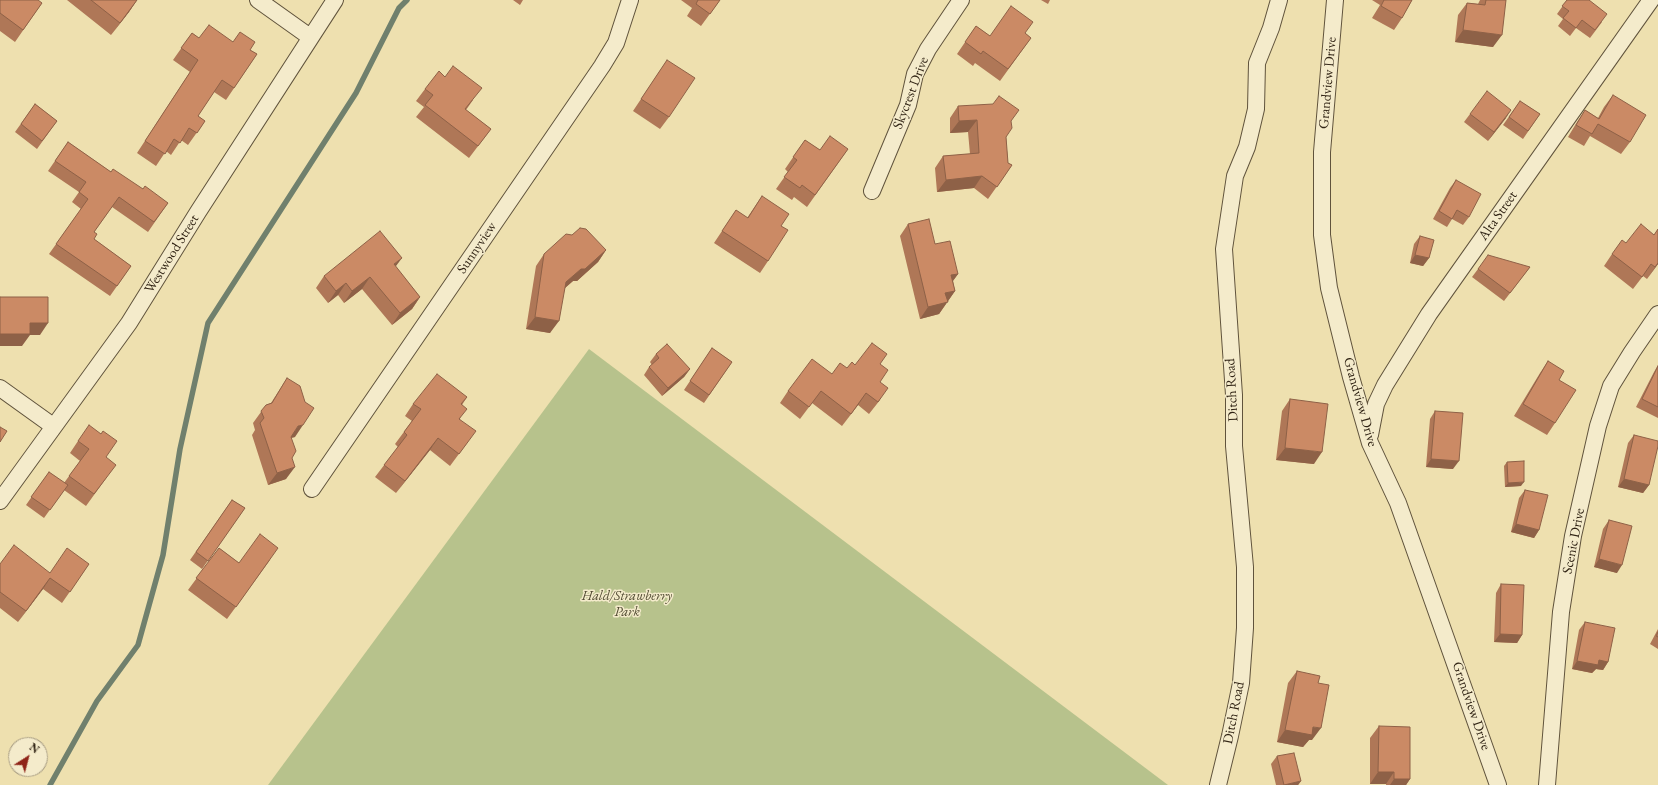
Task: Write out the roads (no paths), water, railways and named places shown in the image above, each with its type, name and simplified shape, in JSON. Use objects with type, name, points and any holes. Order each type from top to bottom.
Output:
[{"type":"street","points":[[258,0],[310,37]]},
{"type":"street","name":"Westwood Street","points":[[0,501],[129,323],[198,212],[335,0]]},
{"type":"street","name":"Sunnyview","points":[[312,489],[602,66],[616,43],[630,0]]},
{"type":"street","name":"Skycrest Drive","points":[[872,191],[908,105],[915,74],[928,50],[960,0]]},
{"type":"street","name":"Ditch Road","points":[[1218,785],[1241,683],[1245,620],[1245,567],[1234,446],[1234,394],[1224,249],[1235,176],[1247,147],[1256,109],[1257,63],[1271,28],[1279,0]]},
{"type":"street","name":"Grandview Drive","points":[[1335,0],[1322,152],[1322,235],[1329,288],[1351,377],[1370,443],[1398,503],[1498,785]]},
{"type":"street","name":"Alta Street","points":[[1370,443],[1373,416],[1385,385],[1429,314],[1651,0]]},
{"type":"street","name":"Scenic Drive","points":[[1547,785],[1561,612],[1573,536],[1598,426],[1611,386],[1658,314]]},
{"type":"street","points":[[0,388],[53,426]]},
{"type":"waterway","points":[[50,785],[97,701],[138,645],[163,555],[180,449],[208,323],[356,93],[399,8],[407,0]]},
{"type":"park label","name":"Hald/Strawberry Park","points":[[627,604]]}]
